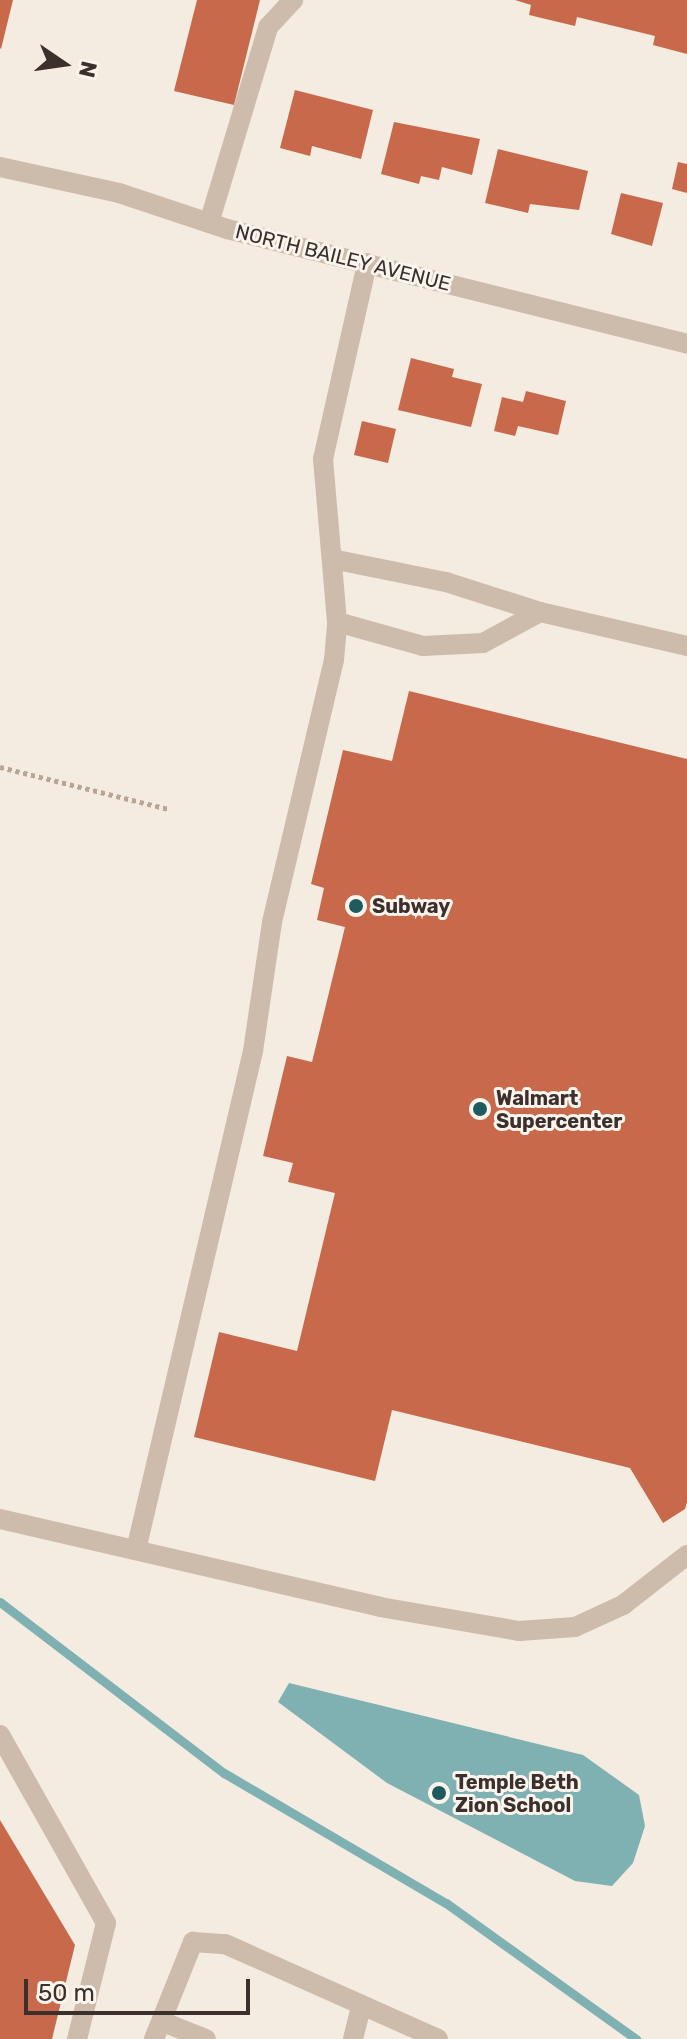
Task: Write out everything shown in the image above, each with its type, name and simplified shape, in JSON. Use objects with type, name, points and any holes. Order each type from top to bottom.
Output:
[{"type":"street","points":[[209,223],[268,27],[293,0]]},
{"type":"street","name":"NORTH BAILEY AVENUE","points":[[0,167],[119,193],[209,223],[687,344]]},
{"type":"street","points":[[136,1550],[253,1051],[272,922],[334,660],[337,622],[323,459],[367,263]]},
{"type":"street","points":[[332,559],[446,582],[540,612],[687,646]]},
{"type":"street","points":[[337,622],[423,646],[483,643],[540,612]]},
{"type":"street","points":[[0,1519],[380,1607],[519,1631],[575,1627],[623,1605],[687,1555]]},
{"type":"street","points":[[0,1735],[106,1923],[77,2039]]},
{"type":"street","points":[[206,2039],[158,2030],[193,1942],[225,1944],[438,2039]]},
{"type":"street","points":[[353,2039],[361,2007]]},
{"type":"path","points":[[0,767],[168,809]]},
{"type":"water","points":[[289,1683],[583,1755],[639,1795],[645,1826],[633,1863],[612,1886],[575,1881],[387,1783],[278,1702]]},
{"type":"building","points":[[0,0],[13,0],[1,49],[0,48]]},
{"type":"building","points":[[197,0],[260,0],[234,105],[174,91]]},
{"type":"building","points":[[515,0],[687,0],[687,54],[653,45],[655,36],[577,17],[575,26],[529,15],[531,5]]},
{"type":"building","points":[[295,90],[373,110],[361,159],[312,146],[310,156],[280,148]]},
{"type":"building","points":[[394,122],[480,139],[472,175],[442,167],[439,180],[421,176],[419,184],[381,174]]},
{"type":"building","points":[[498,149],[588,171],[579,210],[530,204],[528,213],[485,203]]},
{"type":"building","points":[[678,162],[687,164],[687,193],[672,189]]},
{"type":"building","points":[[621,193],[663,203],[652,246],[611,234]]},
{"type":"building","points":[[411,358],[454,369],[452,377],[482,384],[471,427],[398,410]]},
{"type":"building","points":[[526,391],[566,401],[558,435],[518,426],[515,436],[494,431],[502,397],[523,402]]},
{"type":"building","points":[[362,421],[396,429],[388,463],[354,455]]},
{"type":"building","name":"Walmart Supercenter","points":[[409,691],[687,759],[687,1502],[685,1509],[663,1523],[630,1468],[392,1410],[375,1481],[194,1437],[219,1332],[297,1351],[335,1193],[288,1182],[293,1163],[263,1156],[287,1056],[312,1062],[345,927],[317,920],[324,888],[311,884],[343,750],[392,761]]},
{"type":"building","points":[[0,1820],[75,1945],[52,2039],[0,2039]]},
{"type":"waterway","points":[[0,1602],[224,1773],[446,1903],[636,2039]]},
{"type":"place","name":"Subway","points":[[356,906]]},
{"type":"place","name":"Walmart Supercenter","points":[[480,1109]]},
{"type":"place","name":"Temple Beth Zion School","points":[[439,1793]]}]
